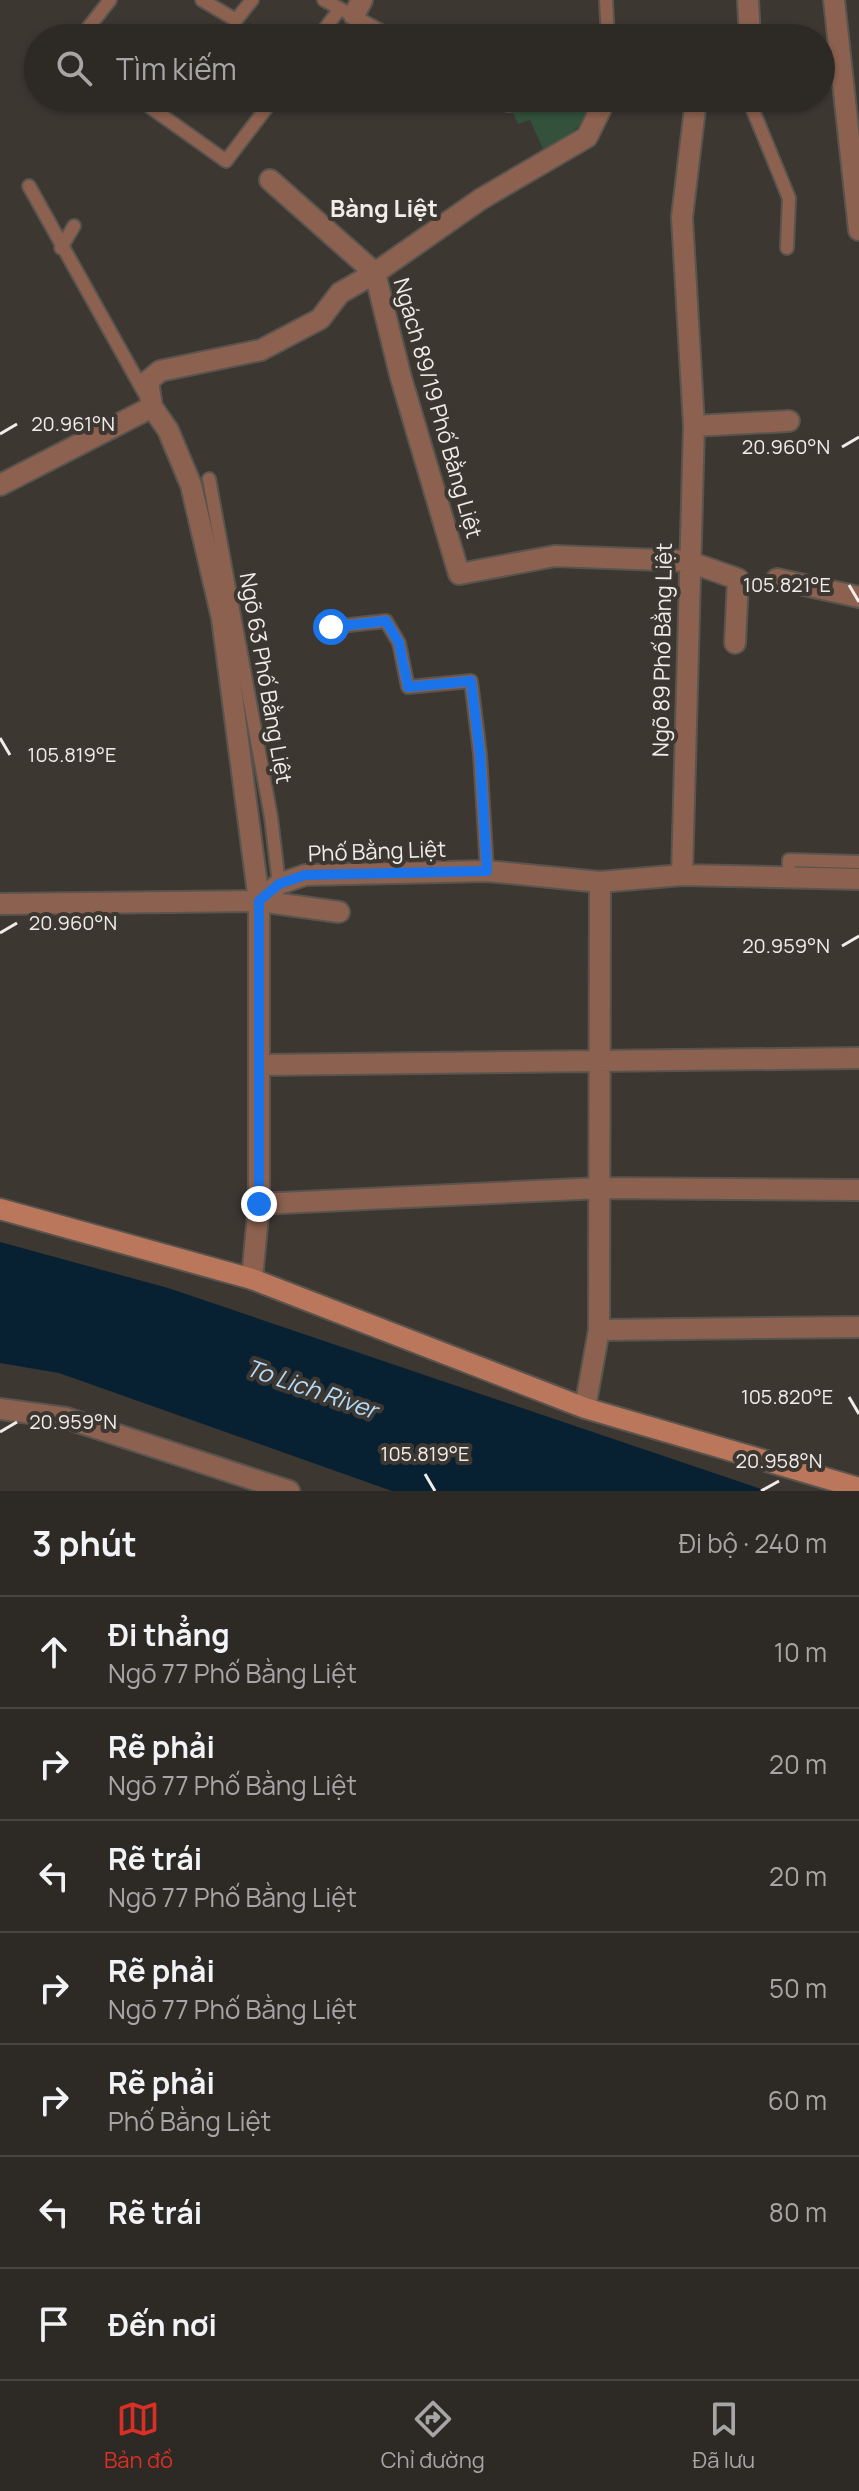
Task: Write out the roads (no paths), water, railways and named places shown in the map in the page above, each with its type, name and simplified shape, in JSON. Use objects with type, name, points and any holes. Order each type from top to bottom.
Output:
[{"type":"street","points":[[748,0],[749,24]]},
{"type":"street","points":[[834,0],[859,230]]},
{"type":"street","name":"Ngách 89/19 Phố Bằng Liệt","points":[[599,112],[587,137],[481,199],[375,273],[401,378],[459,574],[555,556],[687,561]]},
{"type":"street","name":"Ngõ 89 Phố Bằng Liệt","points":[[682,875],[687,561],[694,426],[682,217],[689,112]]},
{"type":"street","points":[[252,1279],[259,1204],[259,901],[222,618],[191,485],[168,430],[152,407],[148,381],[160,371],[261,350],[320,319],[340,293],[375,273],[270,180]]},
{"type":"street","points":[[0,485],[152,407]]},
{"type":"street","points":[[694,426],[789,421]]},
{"type":"street","points":[[687,561],[738,579],[735,643]]},
{"type":"street","points":[[777,579],[859,597]]},
{"type":"street","name":"Phố Bằng Liệt","points":[[259,901],[279,884],[305,875],[487,871],[600,882],[682,875],[859,879]]},
{"type":"street","points":[[585,1408],[599,1330],[600,882]]},
{"type":"street","points":[[0,904],[259,901],[339,912]]},
{"type":"street","points":[[260,1065],[859,1058]]},
{"type":"street","points":[[259,1204],[601,1188],[859,1190]]},
{"type":"street","points":[[0,1209],[252,1279],[585,1408],[859,1488]]},
{"type":"street","points":[[599,1330],[859,1327]]},
{"type":"street","points":[[0,1409],[66,1418],[289,1491]]},
{"type":"lane","points":[[91,24],[110,0]]},
{"type":"lane","points":[[202,0],[236,20],[252,0]]},
{"type":"lane","points":[[324,0],[351,8],[374,24]]},
{"type":"lane","points":[[606,0],[607,24]]},
{"type":"lane","points":[[333,24],[351,8]]},
{"type":"lane","points":[[157,112],[226,161],[263,112]]},
{"type":"lane","points":[[165,112],[229,157]]},
{"type":"lane","points":[[754,112],[789,198],[787,248]]},
{"type":"lane","points":[[29,186],[152,407]]},
{"type":"lane","points":[[61,248],[74,226]]},
{"type":"lane","name":"Ngõ 63 Phố Bằng Liệt","points":[[209,479],[269,802],[279,884]]},
{"type":"lane","points":[[331,627],[386,621],[399,643],[408,687],[471,681],[480,754],[487,871]]},
{"type":"lane","points":[[789,877],[789,860],[859,862]]},
{"type":"water","name":"To Lich River","points":[[0,1242],[168,1288],[767,1491],[392,1491],[59,1373],[0,1363]]},
{"type":"district","name":"Bàng Liệt","points":[[384,207]]}]
